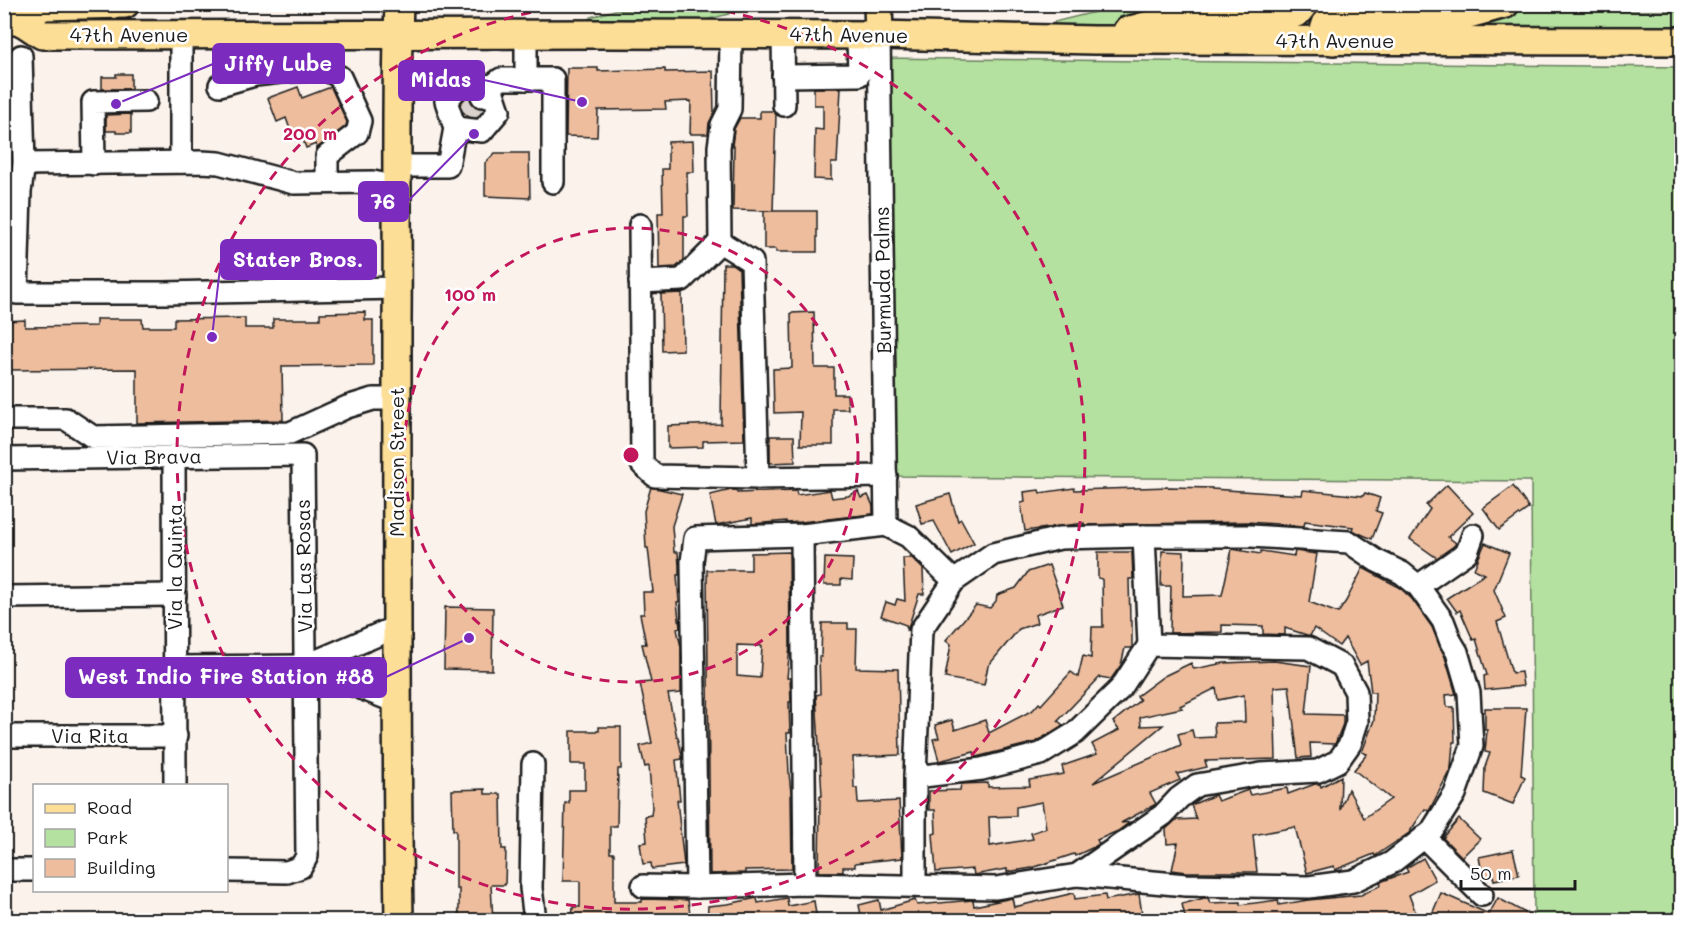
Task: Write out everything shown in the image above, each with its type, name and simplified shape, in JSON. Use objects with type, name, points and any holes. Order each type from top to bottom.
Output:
[{"type":"main road","name":"47th Avenue","points":[[13,21],[43,6],[124,4]]},
{"type":"main road","name":"Madison Street","points":[[399,4],[396,627],[399,921]]},
{"type":"main road","points":[[869,35],[878,4]]},
{"type":"main road","points":[[1094,40],[1175,18],[1284,18],[1298,12],[1304,4]]},
{"type":"main road","points":[[1333,41],[1326,36],[1324,30],[1326,24],[1333,22],[1443,21],[1505,4]]},
{"type":"main road","name":"47th Avenue","points":[[13,21],[42,35],[731,34],[1094,40],[1682,41]]},
{"type":"street","points":[[526,34],[526,79]]},
{"type":"street","points":[[640,282],[682,280],[720,242],[719,147],[722,125],[730,109],[731,34]]},
{"type":"street","points":[[181,35],[181,162]]},
{"type":"street","points":[[783,35],[784,105]]},
{"type":"street","points":[[783,76],[859,75],[869,35]]},
{"type":"street","name":"Burmuda Palms","points":[[869,35],[886,525]]},
{"type":"street","points":[[21,56],[24,164],[20,192],[17,293],[164,293],[398,288]]},
{"type":"street","points":[[220,85],[255,75],[289,71],[325,69],[340,78],[360,121],[357,133],[327,156],[327,182]]},
{"type":"street","points":[[486,92],[501,79],[553,80],[553,182]]},
{"type":"street","points":[[465,80],[486,92],[499,111],[482,131],[461,121],[446,101],[465,80]]},
{"type":"street","points":[[94,164],[93,102],[146,101]]},
{"type":"street","points":[[24,164],[219,163],[294,183],[373,182],[448,166],[461,121]]},
{"type":"street","points":[[640,225],[642,464],[656,476],[886,476]]},
{"type":"street","points":[[720,242],[752,262],[758,477]]},
{"type":"street","points":[[4,419],[66,419],[93,437],[290,434],[347,407],[373,399],[397,399]]},
{"type":"street","name":"Via Brava","points":[[4,459],[303,455]]},
{"type":"street","name":"Via Las Rosas","points":[[228,870],[287,872],[301,867],[307,856],[303,455]]},
{"type":"street","name":"Via la Quinta","points":[[174,456],[175,784]]},
{"type":"street","points":[[697,887],[692,562],[695,538],[802,535],[886,525],[908,536],[954,581]]},
{"type":"street","points":[[802,535],[805,884]]},
{"type":"street","points":[[1418,585],[1467,552],[1473,535]]},
{"type":"street","points":[[915,777],[982,769],[1041,754],[1075,733],[1121,688],[1149,645],[1144,536]]},
{"type":"street","points":[[643,886],[805,884],[996,888],[1077,875],[1186,885],[1309,887],[1353,881],[1391,863],[1431,832],[1455,794],[1472,746],[1469,693],[1457,652],[1443,621],[1418,585],[1349,542],[1251,536],[1060,538],[993,554],[954,581],[921,630],[915,777],[915,885]]},
{"type":"street","points":[[4,597],[175,595]]},
{"type":"street","points":[[305,666],[396,627]]},
{"type":"street","points":[[1077,875],[1163,815],[1179,798],[1197,785],[1261,774],[1318,771],[1338,761],[1350,744],[1357,722],[1356,692],[1342,666],[1308,648],[1149,645]]},
{"type":"street","points":[[176,667],[305,666],[396,702]]},
{"type":"street","name":"Via Rita","points":[[4,736],[176,736]]},
{"type":"street","points":[[533,764],[531,888],[535,921]]},
{"type":"street","points":[[1424,837],[1482,895]]},
{"type":"street","points":[[4,870],[33,870]]},
{"type":"green space","points":[[615,10],[729,10],[729,14],[682,26],[588,21],[591,17]]},
{"type":"green space","points":[[1099,11],[1156,11],[1157,16],[1110,28],[1055,28],[1054,22]]},
{"type":"green space","points":[[1508,11],[1681,11],[1682,29],[1476,29],[1473,20]]},
{"type":"green space","points":[[879,58],[1681,67],[1681,920],[1534,920],[1531,481],[886,476]]},
{"type":"building","points":[[567,68],[598,68],[598,71],[665,69],[665,72],[713,71],[714,113],[709,123],[708,134],[690,134],[691,101],[665,102],[666,109],[598,110],[597,137],[566,136]]},
{"type":"building","points":[[116,74],[131,74],[131,89],[102,89],[102,77],[116,77]]},
{"type":"building","points":[[298,87],[302,98],[331,87],[347,122],[346,126],[317,148],[316,144],[306,148],[302,137],[294,140],[286,118],[277,122],[268,98]]},
{"type":"building","points":[[814,88],[841,88],[837,163],[831,163],[831,180],[814,179],[815,129],[823,130],[823,105],[814,105]]},
{"type":"building","points":[[469,94],[473,105],[484,108],[477,118],[469,117],[463,112],[460,104]]},
{"type":"building","points":[[760,111],[773,111],[776,114],[773,211],[733,210],[734,129],[740,118],[760,118]]},
{"type":"building","points":[[131,114],[131,133],[106,131],[106,115]]},
{"type":"building","points":[[693,141],[694,172],[687,172],[688,216],[684,216],[684,260],[676,267],[659,268],[658,213],[663,213],[662,169],[668,169],[668,142]]},
{"type":"building","points":[[495,153],[529,153],[530,198],[485,196],[485,163]]},
{"type":"building","points":[[764,211],[817,211],[817,252],[776,252],[776,249],[764,249]]},
{"type":"building","points":[[723,264],[732,264],[739,269],[744,440],[703,441],[703,447],[668,448],[668,426],[721,424]]},
{"type":"building","points":[[682,293],[683,350],[662,351],[661,294]]},
{"type":"building","points":[[365,312],[365,320],[373,320],[373,365],[282,366],[283,420],[137,423],[137,369],[4,370],[4,321],[25,320],[25,327],[96,326],[96,319],[142,319],[143,327],[174,327],[174,319],[245,318],[245,328],[273,328],[273,319],[320,319],[320,313]]},
{"type":"building","points":[[814,312],[815,368],[834,368],[834,394],[847,394],[848,409],[833,409],[833,445],[800,445],[801,412],[774,413],[773,369],[792,368],[791,313]]},
{"type":"building","points":[[770,436],[794,436],[795,462],[770,463]]},
{"type":"building","points":[[1447,485],[1473,513],[1448,537],[1456,543],[1454,546],[1437,558],[1410,539],[1430,509],[1426,505]]},
{"type":"building","points":[[1513,486],[1529,508],[1499,530],[1483,508]]},
{"type":"building","points":[[651,487],[682,494],[672,526],[674,552],[678,552],[679,566],[679,575],[677,575],[679,602],[677,602],[680,628],[677,629],[681,647],[681,693],[668,694],[682,755],[682,759],[676,760],[680,800],[677,800],[684,865],[652,869],[651,863],[643,864],[640,843],[647,842],[645,816],[651,815],[652,807],[649,766],[645,767],[640,746],[652,743],[640,683],[651,682],[642,644],[646,644],[640,614],[644,614],[643,592],[653,592],[648,548],[646,548],[644,511]]},
{"type":"building","points":[[1169,487],[1302,495],[1303,490],[1363,496],[1365,493],[1380,498],[1376,511],[1382,513],[1372,539],[1352,530],[1353,527],[1305,521],[1304,526],[1247,522],[1084,525],[1084,523],[1025,531],[1021,503],[1025,502],[1024,492],[1039,490],[1040,493],[1074,488],[1075,490]]},
{"type":"building","points":[[736,490],[737,493],[796,491],[797,495],[830,490],[832,498],[848,496],[858,491],[861,498],[868,495],[873,506],[873,514],[786,523],[786,521],[752,524],[752,518],[716,525],[710,495]]},
{"type":"building","points":[[950,494],[958,521],[961,519],[974,543],[952,555],[934,521],[922,524],[916,504]]},
{"type":"building","points":[[1485,543],[1509,553],[1494,590],[1506,618],[1497,622],[1512,673],[1521,672],[1523,686],[1485,690],[1484,676],[1487,675],[1476,639],[1473,640],[1460,610],[1457,612],[1447,598],[1485,574],[1474,569]]},
{"type":"building","points":[[1232,549],[1260,554],[1261,551],[1294,556],[1295,551],[1317,554],[1309,602],[1338,613],[1363,568],[1399,587],[1412,599],[1432,627],[1445,657],[1456,694],[1446,695],[1447,707],[1454,707],[1455,742],[1453,742],[1451,768],[1429,811],[1425,809],[1409,833],[1375,856],[1374,854],[1335,870],[1334,866],[1307,873],[1295,827],[1253,835],[1257,872],[1172,870],[1178,843],[1167,844],[1166,829],[1176,820],[1196,819],[1191,805],[1215,795],[1218,801],[1248,790],[1250,795],[1287,788],[1288,794],[1315,784],[1320,784],[1321,787],[1341,776],[1340,810],[1348,789],[1364,818],[1391,799],[1354,770],[1367,754],[1362,752],[1374,720],[1375,692],[1371,692],[1367,661],[1360,665],[1345,638],[1339,646],[1314,628],[1310,636],[1285,628],[1285,635],[1263,634],[1263,626],[1222,625],[1222,632],[1170,633],[1171,586],[1161,586],[1162,551],[1184,552],[1183,596],[1222,595]]},
{"type":"building","points":[[789,552],[790,646],[787,678],[790,678],[791,702],[789,702],[790,733],[787,733],[792,869],[745,870],[745,873],[710,874],[707,570],[751,570],[751,553]],"holes":[[[737,645],[762,646],[760,678],[737,676]]]},
{"type":"building","points":[[1098,552],[1132,552],[1133,579],[1129,579],[1132,648],[1125,648],[1121,665],[1111,679],[1100,677],[1058,721],[1063,725],[1036,742],[976,757],[974,752],[939,761],[933,739],[939,738],[935,725],[952,720],[955,730],[985,720],[989,733],[1033,710],[1039,703],[1041,705],[1071,672],[1078,677],[1083,656],[1091,658],[1092,627],[1103,627],[1102,579],[1098,578]]},
{"type":"building","points":[[825,558],[853,559],[852,580],[841,579],[841,585],[824,585]]},
{"type":"building","points":[[903,558],[912,558],[923,569],[924,594],[919,594],[907,631],[906,625],[881,616],[886,602],[895,605],[897,599],[905,601]]},
{"type":"building","points":[[1049,565],[1063,605],[1035,615],[1037,623],[1019,629],[988,666],[984,685],[945,678],[951,644],[946,640],[976,605],[990,608],[996,601],[997,595],[1016,588],[1028,572]]},
{"type":"building","points":[[445,607],[493,608],[492,670],[444,669]]},
{"type":"building","points":[[822,623],[848,623],[848,629],[857,629],[856,668],[898,669],[900,755],[853,757],[854,788],[857,788],[858,803],[899,801],[902,858],[855,863],[855,867],[843,867],[843,872],[819,872],[820,796],[822,796],[816,695],[820,694],[819,657],[821,657]]},
{"type":"building","points":[[1274,661],[1311,666],[1306,714],[1343,715],[1343,724],[1335,744],[1310,743],[1311,757],[1298,758],[1289,686],[1274,687],[1276,759],[1205,761],[1207,767],[1177,774],[1180,780],[1150,793],[1156,804],[1121,823],[1130,822],[1118,831],[1097,840],[1099,844],[1075,856],[1074,854],[1032,868],[1007,872],[1007,869],[974,875],[973,869],[936,872],[933,834],[936,833],[935,810],[929,810],[929,791],[960,790],[961,784],[988,783],[988,787],[1030,786],[1029,780],[1064,774],[1062,766],[1097,754],[1092,744],[1119,730],[1113,722],[1140,700],[1137,696],[1164,676],[1191,663],[1194,669],[1224,663]],"holes":[[[1216,688],[1218,700],[1244,695],[1245,722],[1214,723],[1215,737],[1194,738],[1192,730],[1178,734],[1181,745],[1093,783],[1163,725],[1141,726],[1140,717],[1182,708],[1180,706]],[[1042,802],[1046,828],[1031,833],[1033,839],[990,846],[989,817],[1016,816],[1016,807]]]},
{"type":"building","points":[[1485,708],[1526,708],[1521,775],[1525,777],[1513,804],[1484,793],[1485,767],[1490,753],[1485,752],[1487,730],[1485,730]]},
{"type":"building","points":[[599,727],[621,727],[617,826],[610,826],[610,853],[614,853],[614,902],[642,902],[642,899],[688,900],[691,921],[572,921],[573,907],[580,907],[580,881],[563,881],[565,803],[569,803],[569,790],[585,790],[585,764],[571,764],[571,731],[599,731]]},
{"type":"building","points":[[485,789],[485,794],[501,794],[502,849],[506,849],[505,885],[491,885],[493,921],[459,921],[459,889],[456,889],[456,830],[453,830],[452,790]]},
{"type":"building","points":[[1459,819],[1480,839],[1462,857],[1443,838]]},
{"type":"building","points":[[1513,850],[1519,875],[1494,880],[1493,876],[1483,878],[1479,857]]},
{"type":"building","points":[[1423,858],[1435,880],[1409,895],[1416,913],[1396,921],[1186,921],[1182,904],[1208,898],[1210,903],[1240,902],[1240,905],[1278,900],[1279,905],[1361,895],[1381,885],[1380,882],[1408,872],[1406,868]]},
{"type":"building","points":[[1074,893],[1075,899],[1105,895],[1106,900],[1139,894],[1143,921],[857,921],[856,917],[861,915],[859,905],[879,900],[881,910],[915,900],[917,905],[973,900],[974,906],[1012,898],[1014,907]]},
{"type":"building","points":[[1441,893],[1489,914],[1498,898],[1540,921],[1429,921]]},
{"type":"building","points":[[757,898],[758,903],[787,898],[788,906],[814,901],[817,921],[707,921],[708,906]]},
{"type":"tunnel","points":[[467,114],[481,97]]},
{"type":"place","name":"Midas","points":[[582,102]]},
{"type":"place","name":"Jiffy Lube","points":[[116,104]]},
{"type":"place","name":"76","points":[[474,134]]},
{"type":"place","name":"Stater Bros.","points":[[212,337]]},
{"type":"place","name":"West Indio Fire Station #88","points":[[469,638]]}]
